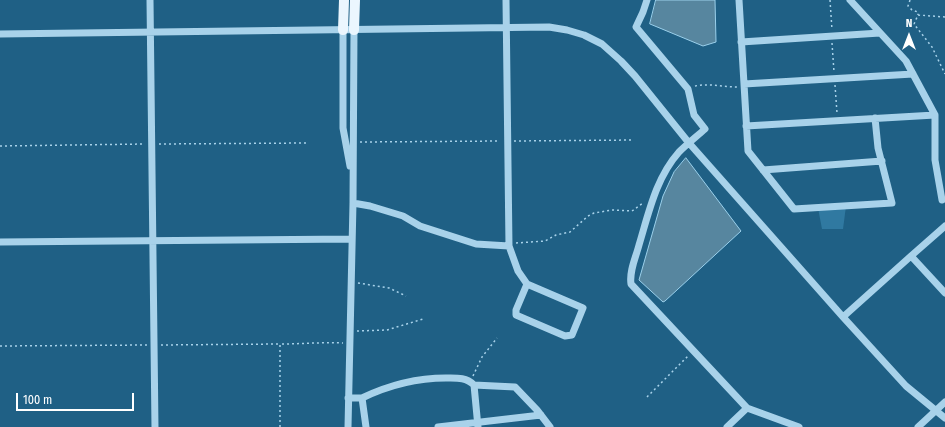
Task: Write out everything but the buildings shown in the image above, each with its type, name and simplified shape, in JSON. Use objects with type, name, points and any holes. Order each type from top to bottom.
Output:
[{"type":"main road","points":[[343,30],[344,0]]},
{"type":"main road","points":[[354,30],[355,0]]},
{"type":"street","points":[[150,0],[155,427]]},
{"type":"street","points":[[506,0],[509,246],[518,271],[527,284],[583,308],[572,335],[565,336],[516,315],[516,310],[527,284]]},
{"type":"street","points":[[647,0],[636,27],[688,90],[694,115],[705,129],[680,152],[661,178],[653,197],[630,278],[631,284],[747,408],[799,427]]},
{"type":"street","points":[[739,0],[748,151],[794,209],[892,203],[878,148],[875,118]]},
{"type":"street","points":[[850,0],[906,61],[935,115],[935,160],[942,200]]},
{"type":"street","points":[[0,34],[549,27],[584,35],[602,44],[635,76],[689,143],[843,317],[906,386],[945,418]]},
{"type":"street","points":[[343,30],[343,128],[349,159],[353,200]]},
{"type":"street","points":[[348,427],[353,200],[354,30]]},
{"type":"street","points":[[741,42],[880,33]]},
{"type":"street","points":[[744,85],[913,74]]},
{"type":"street","points":[[746,126],[935,115]]},
{"type":"street","points":[[763,170],[882,162]]},
{"type":"street","points":[[353,200],[403,216],[420,226],[476,244],[509,246]]},
{"type":"street","points":[[843,317],[945,226]]},
{"type":"street","points":[[0,242],[352,239]]},
{"type":"street","points":[[911,256],[945,293]]},
{"type":"street","points":[[348,398],[362,398],[380,390],[416,380],[462,377],[473,383],[515,387],[550,427]]},
{"type":"street","points":[[473,383],[478,425]]},
{"type":"street","points":[[362,398],[366,427]]},
{"type":"street","points":[[918,427],[945,402]]},
{"type":"street","points":[[727,427],[747,408]]},
{"type":"street","points":[[438,427],[478,425],[541,415]]},
{"type":"path","points":[[830,0],[837,121]]},
{"type":"path","points":[[910,0],[908,6],[912,10],[918,12],[918,15],[945,17]]},
{"type":"path","points":[[918,15],[914,24],[932,47],[945,74]]},
{"type":"path","points":[[688,90],[696,86],[704,85],[727,87],[744,85]]},
{"type":"path","points":[[353,142],[634,140]]},
{"type":"path","points":[[509,246],[514,243],[545,241],[556,235],[570,232],[588,216],[594,213],[612,210],[632,211],[653,197]]},
{"type":"path","points":[[351,282],[384,287],[406,296]]},
{"type":"path","points":[[350,332],[387,330],[423,319]]},
{"type":"path","points":[[473,383],[482,357],[497,338]]},
{"type":"path","points":[[0,346],[305,344],[311,342],[349,343]]},
{"type":"path","points":[[280,344],[280,427]]},
{"type":"path","points":[[647,397],[693,351]]},
{"type":"shaded area","points":[[656,0],[715,0],[716,42],[703,46],[650,24]]},
{"type":"shaded area","points":[[686,158],[741,231],[663,302],[639,280],[663,196],[674,172]]},
{"type":"shaded area","points":[[846,206],[843,229],[822,229],[818,208]]}]
